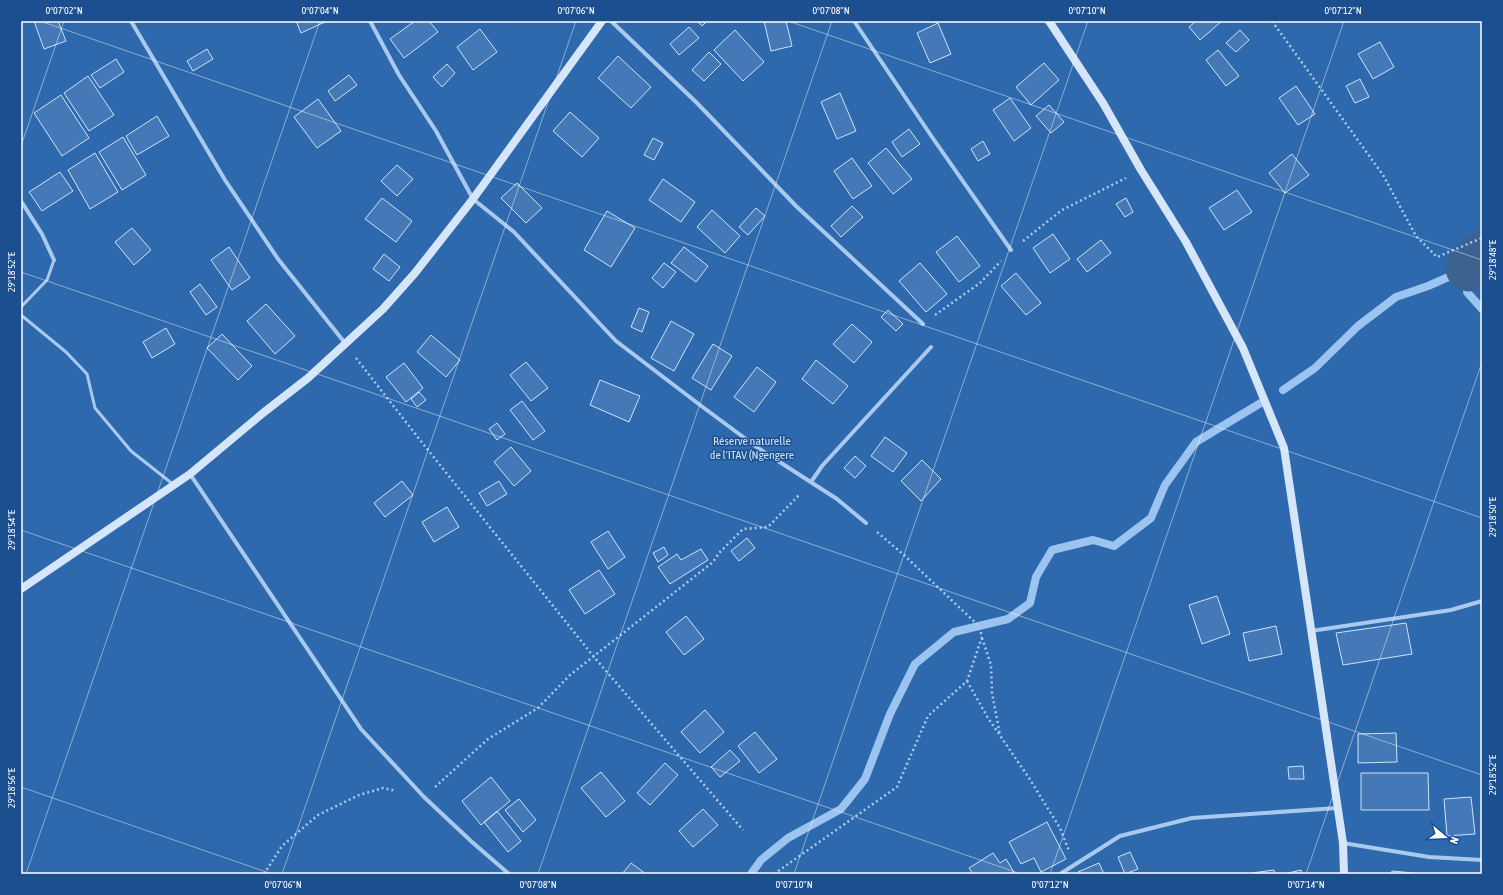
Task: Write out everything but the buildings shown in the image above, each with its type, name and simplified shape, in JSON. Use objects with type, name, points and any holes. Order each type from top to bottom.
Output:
[{"type":"street","points":[[131,21],[225,180],[278,259],[345,343]]},
{"type":"street","points":[[370,21],[399,75],[436,131],[473,199],[514,232],[616,341],[758,448],[837,499],[866,523]]},
{"type":"street","points":[[21,589],[190,474],[263,413],[308,378],[384,309],[415,273],[473,199],[602,21]]},
{"type":"street","points":[[611,21],[696,102],[796,206],[923,324]]},
{"type":"street","points":[[854,21],[932,137],[1011,250]]},
{"type":"street","points":[[1049,21],[1103,103],[1141,170],[1186,242],[1243,348],[1284,448],[1343,843],[1344,874]]},
{"type":"street","points":[[21,201],[42,234],[54,260]]},
{"type":"street","points":[[811,482],[822,466],[931,347]]},
{"type":"street","points":[[190,474],[361,729],[424,796],[472,842],[509,874]]},
{"type":"street","points":[[1311,631],[1451,610],[1482,601]]},
{"type":"street","points":[[1060,874],[1120,836],[1192,818],[1337,808]]},
{"type":"street","points":[[1343,843],[1429,857],[1482,860]]},
{"type":"street","points":[[1066,869],[1068,874]]},
{"type":"lane","points":[[21,307],[47,280],[54,260]]},
{"type":"lane","points":[[21,315],[66,352],[87,374],[95,408],[131,451],[174,485]]},
{"type":"path","points":[[1272,21],[1383,175],[1416,236],[1437,257],[1482,238]]},
{"type":"path","points":[[923,324],[980,283],[1011,250],[1062,210],[1141,170]]},
{"type":"path","points":[[345,343],[420,440],[594,657],[743,830]]},
{"type":"path","points":[[264,874],[282,846],[318,815],[352,798],[383,788],[424,796],[488,739],[538,708],[570,675],[713,562],[719,553],[743,528],[768,527],[811,482]]},
{"type":"path","points":[[866,523],[904,555],[979,626],[991,665],[992,693],[1000,736]]},
{"type":"path","points":[[774,874],[898,787],[928,716],[967,681],[982,637]]},
{"type":"path","points":[[967,681],[1000,736],[1029,778],[1060,828],[1074,864]]},
{"type":"green space","name":"Réserve naturelle de l'ITAV (Ngengere","points":[[21,21],[1482,21],[1482,874],[21,874]]},
{"type":"waterway","points":[[1469,268],[1482,255]]},
{"type":"waterway","points":[[1283,390],[1315,368],[1358,326],[1396,297],[1428,286],[1469,268],[1467,292],[1482,309]]},
{"type":"waterway","points":[[751,874],[761,860],[788,838],[841,809],[865,779],[890,714],[915,664],[954,632],[1008,619],[1030,603],[1036,577],[1052,550],[1093,540],[1114,546],[1151,518],[1165,485],[1196,442],[1264,401]]}]
